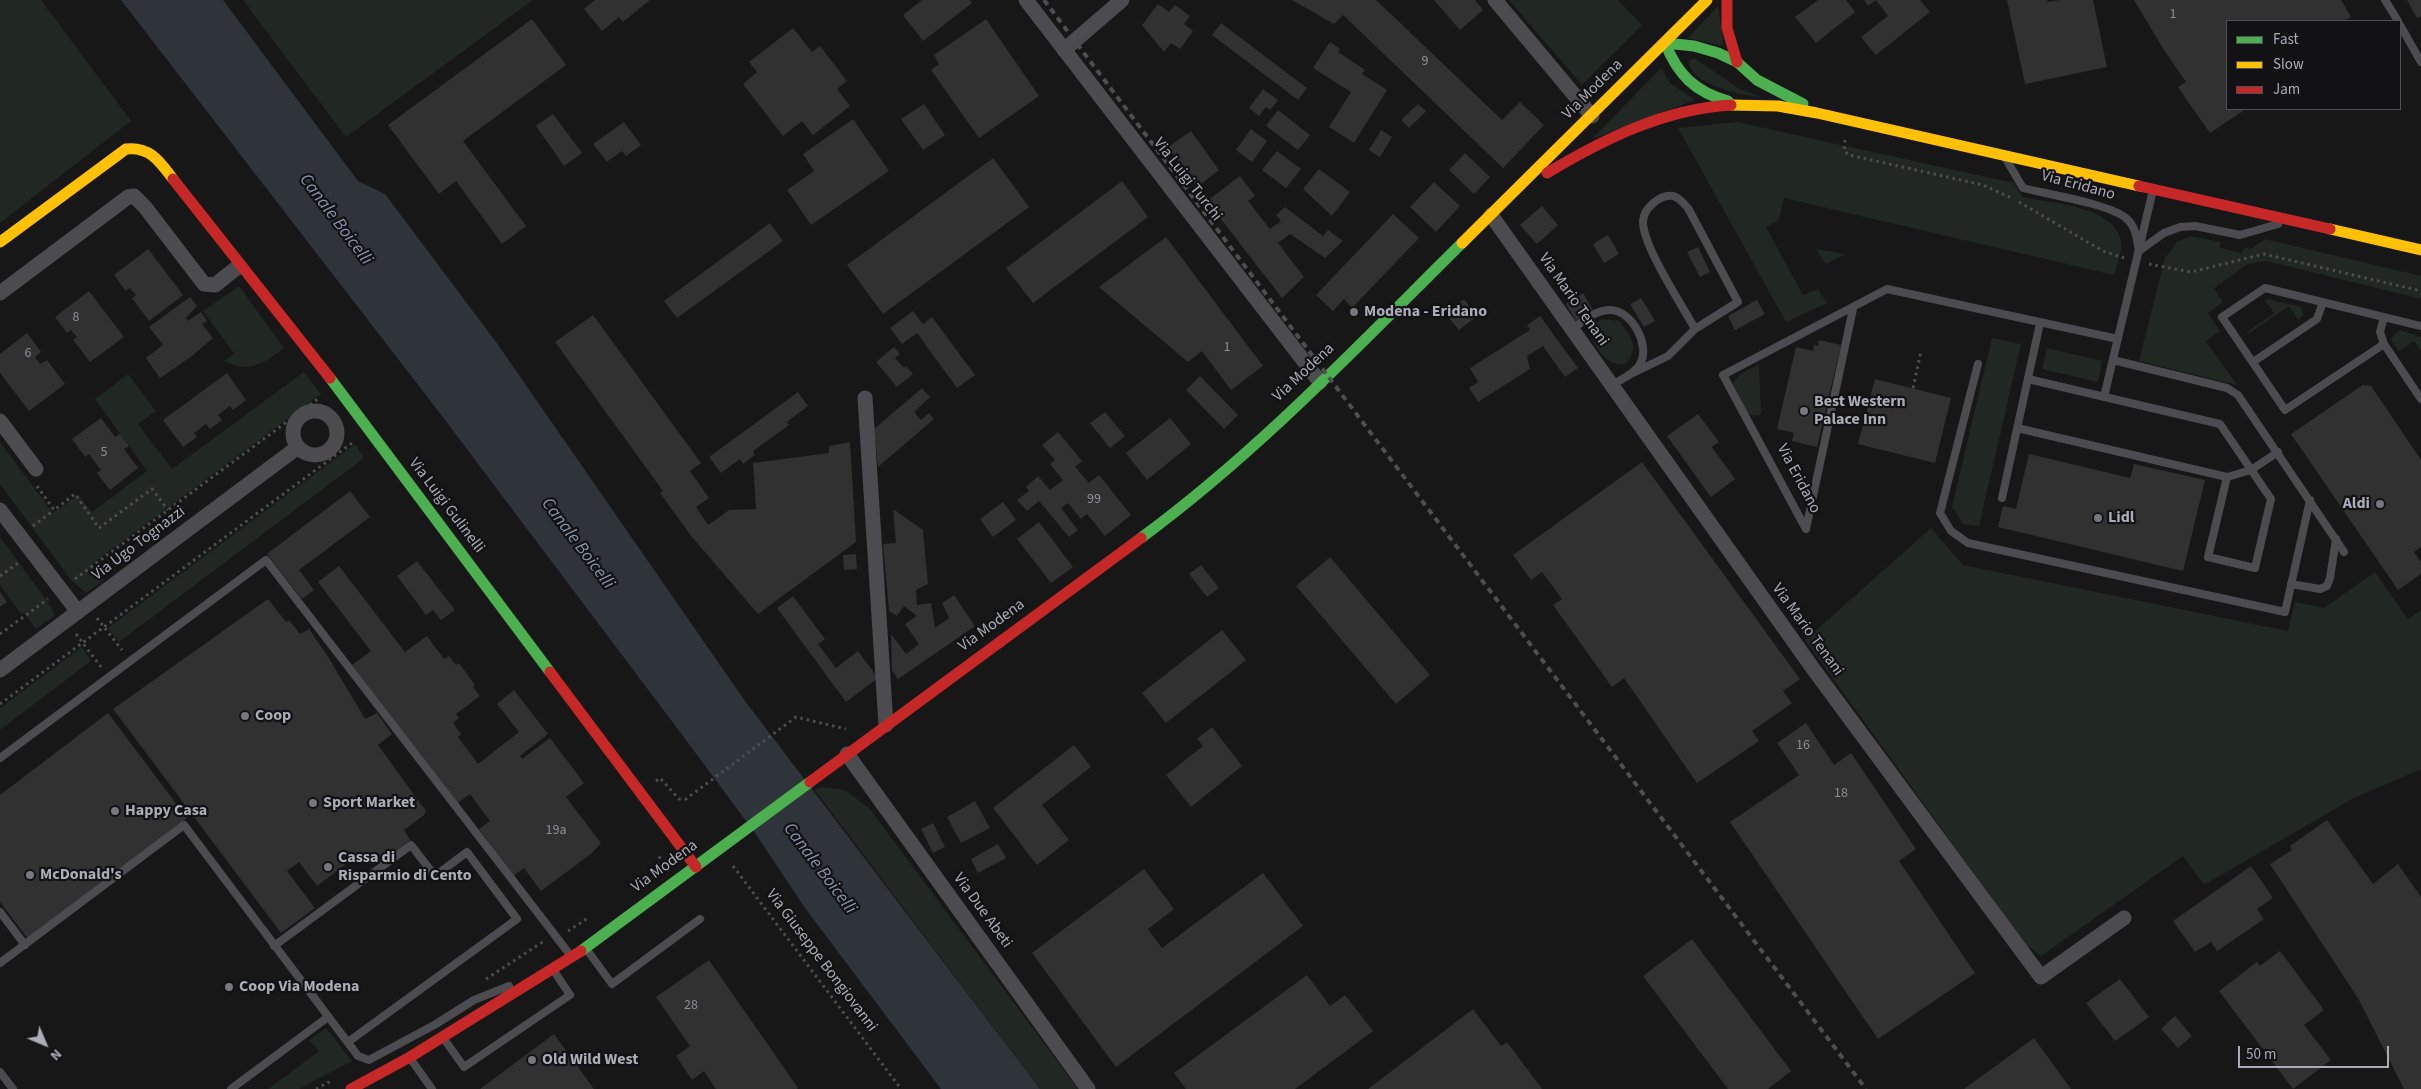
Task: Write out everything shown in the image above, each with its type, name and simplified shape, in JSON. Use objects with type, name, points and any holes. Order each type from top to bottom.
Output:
[{"type":"main road","points":[[1726,0],[1727,28],[1737,62]]},
{"type":"main road","name":"Via Modena","points":[[351,1089],[410,1057],[572,958],[816,776],[1141,540],[1241,456],[1320,382],[1592,116],[1665,43],[1700,3]]},
{"type":"main road","name":"Via Eridano","points":[[1742,105],[1708,96],[1688,84],[1670,58],[1665,43],[1702,48],[1718,53],[1737,62],[1757,80],[1823,114]]},
{"type":"main road","name":"Via Eridano","points":[[1512,195],[1566,160],[1617,133],[1664,115],[1703,108],[1742,105],[1776,106],[1823,114],[2421,250]]},
{"type":"main road","name":"Via Luigi Gulinelli","points":[[0,242],[126,150],[136,148],[146,150],[166,168],[239,266],[335,386],[696,867]]},
{"type":"street","name":"Via Luigi Turchi","points":[[1026,0],[1320,382]]},
{"type":"street","points":[[1064,50],[1122,0]]},
{"type":"street","points":[[1495,0],[1592,116]]},
{"type":"street","points":[[0,293],[128,197],[134,196],[145,207],[204,284],[215,285],[239,266]]},
{"type":"street","name":"Via Mario Tenani","points":[[1491,215],[1814,670],[2041,977],[2124,918]]},
{"type":"street","points":[[865,398],[886,725]]},
{"type":"street","points":[[0,421],[34,475]]},
{"type":"street","name":"Via Ugo Tognazzi","points":[[0,670],[298,446]]},
{"type":"street","points":[[0,510],[77,613]]},
{"type":"street","name":"Via Due Abeti","points":[[847,754],[1088,1089]]},
{"type":"lane","points":[[2385,0],[2397,20]]},
{"type":"lane","points":[[2401,27],[2421,62]]},
{"type":"lane","name":"Via Eridano","points":[[2004,156],[2023,188],[2112,211],[2127,219],[2134,230],[2139,251]]},
{"type":"lane","name":"Via Eridano","points":[[2104,397],[2153,189]]},
{"type":"lane","points":[[1612,385],[1633,372],[1668,356],[1695,329],[1738,302],[1688,208],[1674,196],[1665,197],[1651,205],[1643,219],[1646,240],[1695,329]]},
{"type":"lane","name":"Via Eridano","points":[[2139,251],[2164,233],[2180,227],[2200,226],[2240,235],[2290,220]]},
{"type":"lane","points":[[2384,344],[2285,410],[2222,317],[2266,288],[2421,326]]},
{"type":"lane","name":"Via Eridano","points":[[1853,309],[1806,529],[1723,376],[1853,309],[1887,289],[2118,339]]},
{"type":"lane","points":[[2253,362],[2317,319],[2323,302]]},
{"type":"lane","points":[[1572,329],[1599,311],[1617,310],[1625,316],[1639,334],[1644,346],[1640,364],[1633,372]]},
{"type":"lane","points":[[2384,317],[2380,332],[2384,344],[2421,398]]},
{"type":"lane","points":[[2002,498],[2040,323]]},
{"type":"lane","points":[[2113,360],[2226,388],[2238,395],[2344,552]]},
{"type":"lane","points":[[1978,364],[1940,514],[1951,531],[1968,543],[2285,612],[2310,500]]},
{"type":"lane","points":[[2028,379],[2220,424],[2271,499],[2255,568],[2208,557],[2227,477]]},
{"type":"lane","points":[[2017,428],[2227,477],[2251,470],[2278,452]]},
{"type":"lane","points":[[2291,584],[2320,589],[2327,586],[2336,539]]},
{"type":"lane","points":[[0,758],[266,560],[572,958]]},
{"type":"lane","points":[[0,963],[184,825],[358,1056],[369,1060],[495,990],[538,980]]},
{"type":"lane","points":[[274,946],[411,844],[435,876],[467,852],[517,919],[348,1042]]},
{"type":"lane","points":[[0,912],[25,945]]},
{"type":"lane","points":[[585,948],[612,984],[700,919]]},
{"type":"lane","points":[[443,1037],[464,1067],[570,995],[553,970]]},
{"type":"lane","points":[[231,1089],[328,1017]]},
{"type":"lane","points":[[410,1057],[432,1089]]},
{"type":"lane","points":[[0,1072],[13,1089]]},
{"type":"path","points":[[1913,388],[1921,352]]},
{"type":"path","points":[[69,583],[335,386]]},
{"type":"path","points":[[0,704],[369,431]]},
{"type":"path","points":[[34,475],[54,510]]},
{"type":"path","points":[[29,528],[75,494],[99,528],[152,489],[168,510]]},
{"type":"path","points":[[0,576],[23,560]]},
{"type":"path","points":[[0,634],[51,597]]},
{"type":"path","points":[[77,613],[104,627],[130,661]]},
{"type":"path","points":[[77,613],[83,643],[109,677]]},
{"type":"path","points":[[640,793],[660,778],[679,799],[691,795],[796,717],[849,730]]},
{"type":"path","points":[[652,872],[658,863],[661,853],[659,847]]},
{"type":"path","name":"Via Giuseppe Bongiovanni","points":[[720,849],[901,1089]]},
{"type":"path","points":[[478,984],[544,941],[571,929],[595,912]]},
{"type":"path","points":[[316,1089],[334,1080]]},
{"type":"shaded area","points":[[0,0],[41,0],[131,121],[0,223]]},
{"type":"shaded area","points":[[243,0],[533,0],[346,137]]},
{"type":"shaded area","points":[[1509,0],[1618,0],[1642,25],[1582,85]]},
{"type":"shaded area","points":[[1718,6],[1724,46],[1688,38]]},
{"type":"shaded area","points":[[1694,58],[1740,89],[1763,98],[1732,92],[1708,83],[1698,77],[1692,70],[1689,61]]},
{"type":"shaded area","points":[[1661,68],[1670,83],[1695,100],[1592,139]]},
{"type":"shaded area","points":[[1737,122],[2014,183],[2022,197],[2065,204],[2095,214],[2108,221],[2116,230],[2121,242],[2120,254],[2114,275],[1784,198],[1779,220],[1766,227],[1803,295],[1818,289],[1827,303],[1786,322],[1678,128]]},
{"type":"shaded area","points":[[2191,236],[2221,242],[2220,248],[2242,253],[2244,247],[2251,249],[2265,239],[2421,276],[2421,299],[2267,261],[2248,264],[2214,288],[2223,302],[2208,313],[2220,331],[2206,341],[2237,385],[2139,361],[2165,258],[2177,242]]},
{"type":"shaded area","points":[[1816,249],[1845,254],[1826,264]]},
{"type":"shaded area","points":[[239,286],[284,348],[263,362],[249,367],[241,367],[224,361],[234,353],[203,311]]},
{"type":"shaded area","points":[[2268,299],[2301,307],[2303,315],[2298,320],[2289,306],[2248,334],[2247,332],[2274,313],[2265,300]]},
{"type":"shaded area","points":[[1604,319],[1619,321],[1630,337],[1633,347],[1630,358],[1625,364],[1618,364],[1606,359],[1597,348],[1591,328],[1595,323]]},
{"type":"shaded area","points":[[2400,330],[2421,337],[2421,351],[2414,341],[2399,351],[2391,340],[2394,334]]},
{"type":"shaded area","points":[[1992,338],[2021,344],[1979,526],[1963,524],[1952,507]]},
{"type":"shaded area","points":[[2047,348],[2102,361],[2098,382],[2042,369]]},
{"type":"shaded area","points":[[1759,364],[1761,414],[1755,416],[1748,414],[1734,389],[1733,383],[1739,375]]},
{"type":"shaded area","points":[[304,372],[321,394],[92,564],[104,580],[86,593],[71,580],[0,484],[0,442],[53,513],[78,495],[92,512],[147,471],[95,399],[128,374],[156,411],[138,424],[172,469]]},
{"type":"shaded area","points":[[355,444],[364,458],[119,642],[108,628]]},
{"type":"shaded area","points":[[1931,528],[1963,565],[2288,631],[2295,602],[2324,608],[2375,572],[2408,619],[2421,610],[2421,769],[2354,798],[2204,885],[2183,856],[2041,956],[2026,945],[1805,640]]},
{"type":"shaded area","points":[[0,537],[52,608],[54,616],[36,629],[24,613],[21,614],[0,585]]},
{"type":"shaded area","points":[[82,647],[91,661],[0,730],[0,708]]},
{"type":"shaded area","points":[[822,787],[845,790],[870,809],[1078,1089],[1040,1089],[814,789]]},
{"type":"shaded area","points":[[326,1028],[352,1061],[299,1089],[268,1089],[319,1051],[309,1040]]},
{"type":"water","name":"Canale Boicelli","points":[[121,0],[223,0],[358,181],[385,194],[496,342],[745,701],[1040,1089],[941,1089],[805,908],[755,833],[677,728],[439,412]]},
{"type":"building","points":[[595,0],[650,0],[623,22],[619,17],[602,31],[584,9]]},
{"type":"building","points":[[922,0],[970,0],[972,3],[923,41],[903,15]]},
{"type":"building","points":[[1292,0],[1376,0],[1502,120],[1520,102],[1544,125],[1503,168],[1343,15],[1334,24]]},
{"type":"building","points":[[1434,0],[1475,0],[1483,10],[1460,30]]},
{"type":"building","points":[[1818,0],[1846,0],[1855,12],[1816,43],[1795,17]]},
{"type":"building","points":[[1864,0],[1876,0],[1868,6]]},
{"type":"building","points":[[1876,0],[1920,0],[1930,12],[1876,55],[1861,37],[1888,16]]},
{"type":"building","points":[[2007,0],[2047,0],[2048,2],[2093,0],[2107,67],[2025,84]]},
{"type":"building","points":[[2134,0],[2341,0],[2351,17],[2345,20],[2226,20],[2226,110],[2244,110],[2210,133],[2178,87],[2186,82]]},
{"type":"building","points":[[2407,0],[2421,0],[2421,16],[2417,18]]},
{"type":"building","points":[[1158,4],[1169,12],[1175,5],[1190,16],[1184,24],[1193,31],[1180,49],[1171,43],[1164,52],[1142,25]]},
{"type":"building","points":[[532,19],[566,65],[463,141],[526,226],[502,244],[456,181],[439,194],[388,125]]},
{"type":"building","points":[[986,19],[1039,96],[979,138],[931,70],[939,64],[934,55]]},
{"type":"building","points":[[1221,23],[1307,88],[1298,100],[1212,35]]},
{"type":"building","points":[[793,28],[812,52],[820,46],[847,81],[837,89],[850,106],[813,135],[802,121],[783,136],[743,84],[757,72],[749,62]]},
{"type":"building","points":[[1330,42],[1340,49],[1338,52],[1365,70],[1362,74],[1387,90],[1354,143],[1329,127],[1351,92],[1313,68]]},
{"type":"building","points":[[1263,89],[1278,100],[1270,110],[1266,107],[1259,116],[1249,108]]},
{"type":"building","points":[[924,104],[945,135],[923,150],[901,119]]},
{"type":"building","points":[[1418,104],[1426,111],[1409,128],[1401,120]]},
{"type":"building","points":[[1278,110],[1310,135],[1298,150],[1266,126]]},
{"type":"building","points":[[553,114],[582,153],[564,166],[536,126]]},
{"type":"building","points":[[853,119],[889,171],[811,225],[787,190],[814,171],[803,154]]},
{"type":"building","points":[[624,122],[641,145],[626,156],[622,151],[607,162],[593,144]]},
{"type":"building","points":[[1251,129],[1267,141],[1252,162],[1236,150]]},
{"type":"building","points":[[1381,130],[1392,137],[1380,157],[1369,150]]},
{"type":"building","points":[[1191,131],[1219,170],[1197,187],[1168,147]]},
{"type":"building","points":[[1277,151],[1301,169],[1286,188],[1262,170]]},
{"type":"building","points":[[1465,153],[1490,177],[1474,194],[1449,170]]},
{"type":"building","points":[[993,158],[1029,207],[883,314],[847,265]]},
{"type":"building","points":[[1319,169],[1350,192],[1332,216],[1303,189]]},
{"type":"building","points":[[1240,176],[1255,196],[1248,201],[1270,229],[1281,221],[1276,215],[1285,207],[1323,236],[1328,230],[1343,241],[1325,258],[1290,234],[1278,243],[1304,277],[1282,298],[1207,201]]},
{"type":"building","points":[[1122,181],[1148,217],[1033,303],[1006,268]]},
{"type":"building","points":[[1434,182],[1460,206],[1436,232],[1410,207]]},
{"type":"building","points":[[1542,206],[1558,225],[1537,244],[1520,225]]},
{"type":"building","points":[[1393,214],[1419,238],[1352,308],[1344,299],[1333,311],[1316,295]]},
{"type":"building","points":[[770,223],[783,241],[677,318],[664,301]]},
{"type":"building","points":[[1608,235],[1619,254],[1604,263],[1593,244]]},
{"type":"building","points":[[1166,237],[1263,366],[1231,390],[1202,351],[1188,362],[1099,287]]},
{"type":"building","points":[[1698,247],[1710,272],[1700,277],[1687,252]]},
{"type":"building","points":[[148,249],[183,295],[149,321],[132,298],[136,295],[130,288],[126,291],[114,275]]},
{"type":"building","points":[[89,291],[124,337],[90,362],[73,340],[77,337],[71,330],[67,333],[55,317]]},
{"type":"building","points":[[1583,293],[1593,310],[1576,321],[1566,304]]},
{"type":"building","points":[[190,297],[197,306],[186,318],[188,321],[201,312],[207,321],[202,324],[213,338],[192,356],[160,378],[146,358],[163,345],[149,327]]},
{"type":"building","points":[[1641,298],[1655,321],[1644,327],[1630,304]]},
{"type":"building","points":[[1464,299],[1477,316],[1459,330],[1445,313]]},
{"type":"building","points":[[1757,300],[1765,314],[1735,330],[1728,316]]},
{"type":"building","points":[[913,311],[923,324],[932,317],[975,375],[957,388],[917,333],[902,344],[890,328]]},
{"type":"building","points":[[593,315],[701,463],[690,471],[709,498],[696,507],[708,525],[729,510],[756,509],[753,463],[829,453],[829,446],[850,442],[856,542],[758,614],[692,537],[660,493],[663,491],[555,342]]},
{"type":"building","points":[[1540,316],[1578,368],[1565,377],[1543,346],[1527,356],[1530,369],[1478,402],[1469,388],[1478,382],[1470,368],[1530,330],[1527,325]]},
{"type":"building","points":[[27,333],[41,352],[35,357],[40,364],[47,360],[65,384],[29,411],[0,373],[0,354]]},
{"type":"building","name":"Best Western Palace Inn","points":[[1819,340],[1841,345],[1817,447],[1792,441],[1794,433],[1777,429],[1796,347],[1813,351],[1814,345],[1818,346]]},
{"type":"building","points":[[894,347],[900,354],[895,358],[913,374],[897,387],[876,362]]},
{"type":"building","points":[[227,373],[246,400],[233,410],[230,406],[218,415],[222,420],[210,429],[206,424],[194,433],[197,437],[183,447],[163,420]]},
{"type":"building","points":[[1200,376],[1238,415],[1224,429],[1186,390]]},
{"type":"building","points":[[1875,379],[1951,398],[1935,463],[1858,444]]},
{"type":"building","name":"Aldi","points":[[2363,385],[2371,386],[2421,460],[2421,547],[2414,552],[2421,562],[2421,574],[2398,590],[2291,434]]},
{"type":"building","points":[[922,388],[930,397],[914,412],[921,420],[929,413],[934,419],[878,467],[874,429]]},
{"type":"building","points":[[798,392],[808,406],[787,422],[789,425],[753,451],[755,455],[743,464],[740,459],[721,473],[709,457]]},
{"type":"building","points":[[1105,412],[1125,436],[1110,448],[1090,423]]},
{"type":"building","points":[[1698,414],[1719,442],[1712,447],[1735,479],[1711,497],[1667,436]]},
{"type":"building","points":[[101,418],[115,437],[120,434],[129,446],[124,449],[138,468],[110,490],[97,473],[101,470],[89,454],[85,457],[72,439]]},
{"type":"building","points":[[1170,418],[1191,444],[1147,480],[1126,453]]},
{"type":"building","points":[[1058,432],[1082,461],[1075,467],[1089,483],[1099,475],[1131,515],[1105,536],[1087,514],[1081,519],[1068,503],[1061,508],[1078,530],[1069,537],[1039,501],[1027,511],[1017,500],[1029,491],[1026,487],[1038,476],[1050,490],[1063,480],[1050,464],[1055,460],[1042,445]]},
{"type":"building","name":"Lidl","points":[[2029,454],[2130,478],[2134,464],[2205,480],[2183,571],[1998,527],[2003,506],[2016,509]]},
{"type":"building","points":[[1642,462],[1800,679],[1783,691],[1792,703],[1752,731],[1759,741],[1697,783],[1624,678],[1612,687],[1553,605],[1562,599],[1542,572],[1531,580],[1513,555]]},
{"type":"building","points":[[350,491],[370,517],[299,570],[314,590],[302,599],[267,554]]},
{"type":"building","points":[[1003,502],[1016,520],[993,537],[980,519]]},
{"type":"building","points":[[893,509],[923,530],[928,584],[916,590],[917,605],[931,603],[935,628],[949,618],[942,603],[954,595],[975,626],[898,679],[892,671],[891,634],[906,654],[919,644],[905,624],[917,616],[904,606],[897,616],[889,611],[883,544],[896,543]]},
{"type":"building","points":[[1039,522],[1073,567],[1051,583],[1017,539]]},
{"type":"building","points":[[856,554],[857,569],[844,570],[843,555]]},
{"type":"building","points":[[1330,557],[1430,675],[1396,704],[1296,586]]},
{"type":"building","points":[[417,561],[455,610],[441,620],[433,610],[426,615],[397,576]]},
{"type":"building","points":[[1201,565],[1219,588],[1207,597],[1189,574]]},
{"type":"building","points":[[339,566],[405,652],[427,636],[444,659],[449,656],[456,665],[459,663],[475,685],[473,687],[480,696],[456,714],[459,718],[453,723],[461,734],[458,737],[478,764],[519,732],[497,704],[514,690],[548,734],[520,756],[522,759],[550,738],[584,783],[566,797],[601,843],[592,853],[541,891],[524,868],[513,876],[479,829],[490,821],[470,794],[458,803],[352,665],[371,651],[318,582]]},
{"type":"building","points":[[0,592],[7,602],[0,607]]},
{"type":"building","points":[[793,596],[825,639],[818,644],[836,668],[858,651],[878,678],[846,702],[777,608]]},
{"type":"building","points":[[268,599],[286,622],[289,620],[300,634],[309,629],[365,719],[377,713],[392,734],[378,745],[426,811],[424,815],[404,830],[410,840],[379,864],[368,864],[358,855],[317,886],[299,862],[287,871],[315,908],[281,933],[113,709]]},
{"type":"building","points":[[1222,630],[1246,660],[1166,723],[1142,693]]},
{"type":"building","points":[[108,713],[187,818],[28,939],[0,902],[0,795]]},
{"type":"building","points":[[1806,723],[1834,765],[1851,753],[1916,849],[1899,861],[1975,973],[1878,1039],[1730,822],[1799,775],[1777,743]]},
{"type":"building","points":[[1212,727],[1242,766],[1191,807],[1166,775],[1203,746],[1197,739]]},
{"type":"building","points":[[1074,745],[1091,767],[1042,805],[1069,840],[1037,865],[993,808]]},
{"type":"building","points":[[975,801],[990,828],[961,843],[947,817]]},
{"type":"building","points":[[2327,820],[2373,884],[2398,864],[2421,897],[2421,1089],[2404,1089],[2359,1000],[2270,864],[2292,850],[2290,846]]},
{"type":"building","points":[[933,823],[945,847],[933,853],[921,829]]},
{"type":"building","points":[[998,844],[1006,858],[978,873],[971,859]]},
{"type":"building","points":[[2251,866],[2273,898],[2257,909],[2264,919],[2217,951],[2211,942],[2195,952],[2173,921]]},
{"type":"building","points":[[1144,869],[1174,909],[1148,929],[1162,948],[1263,873],[1303,926],[1116,1067],[1032,953]]},
{"type":"building","points":[[1692,939],[1791,1071],[1768,1089],[1728,1089],[1643,976]]},
{"type":"building","points":[[2280,951],[2324,1010],[2304,1025],[2331,1060],[2293,1089],[2219,991],[2257,962],[2260,966]]},
{"type":"building","points":[[709,960],[797,1089],[716,1089],[704,1071],[692,1080],[676,1056],[690,1046],[656,997]]},
{"type":"building","points":[[1307,975],[1330,1006],[1345,995],[1373,1031],[1295,1089],[1186,1089],[1174,1073]]},
{"type":"building","points":[[2120,979],[2149,1017],[2115,1041],[2086,1003]]},
{"type":"building","points":[[1473,1009],[1501,1046],[1507,1042],[1542,1089],[1368,1089]]},
{"type":"building","points":[[2175,1016],[2192,1036],[2178,1048],[2161,1029]]},
{"type":"building","points":[[554,1034],[594,1089],[480,1089]]},
{"type":"building","points":[[2034,1038],[2071,1089],[1964,1089]]},
{"type":"railway","points":[[1044,0],[1866,1089]]},
{"type":"traffic: fast","points":[[1665,43],[1694,46],[1718,53],[1737,62],[1757,80],[1803,104]]},
{"type":"traffic: fast","points":[[1665,43],[1676,64],[1689,81],[1706,93],[1728,101]]},
{"type":"traffic: fast","points":[[1141,538],[1184,505],[1267,434],[1307,397],[1462,243]]},
{"type":"traffic: fast","points":[[330,378],[550,672]]},
{"type":"traffic: fast","points":[[581,951],[810,782]]},
{"type":"traffic: slow","points":[[1462,243],[1707,0]]},
{"type":"traffic: slow","points":[[1731,105],[1778,106],[1817,113],[2139,186]]},
{"type":"traffic: slow","points":[[0,242],[126,149],[142,150],[154,156],[173,179]]},
{"type":"traffic: slow","points":[[2330,229],[2421,250]]},
{"type":"traffic: jam","points":[[1727,0],[1727,28],[1737,62]]},
{"type":"traffic: jam","points":[[1547,173],[1590,149],[1658,119],[1706,108],[1731,105]]},
{"type":"traffic: jam","points":[[173,179],[330,378]]},
{"type":"traffic: jam","points":[[2139,186],[2330,229]]},
{"type":"traffic: jam","points":[[810,782],[1141,538]]},
{"type":"traffic: jam","points":[[550,672],[696,867]]},
{"type":"traffic: jam","points":[[351,1089],[410,1057],[581,951]]},
{"type":"place","name":"Modena - Eridano","points":[[1354,312]]},
{"type":"place","name":"Best Western Palace Inn","points":[[1804,411]]},
{"type":"place","name":"Aldi","points":[[2380,504]]},
{"type":"place","name":"Lidl","points":[[2098,518]]},
{"type":"place","name":"Coop","points":[[245,716]]},
{"type":"place","name":"Sport Market","points":[[313,803]]},
{"type":"place","name":"Happy Casa","points":[[115,811]]},
{"type":"place","name":"Cassa di Risparmio di Cento","points":[[328,867]]},
{"type":"place","name":"McDonald's","points":[[30,875]]},
{"type":"place","name":"Coop Via Modena","points":[[229,987]]},
{"type":"place","name":"Old Wild West","points":[[532,1060]]}]
